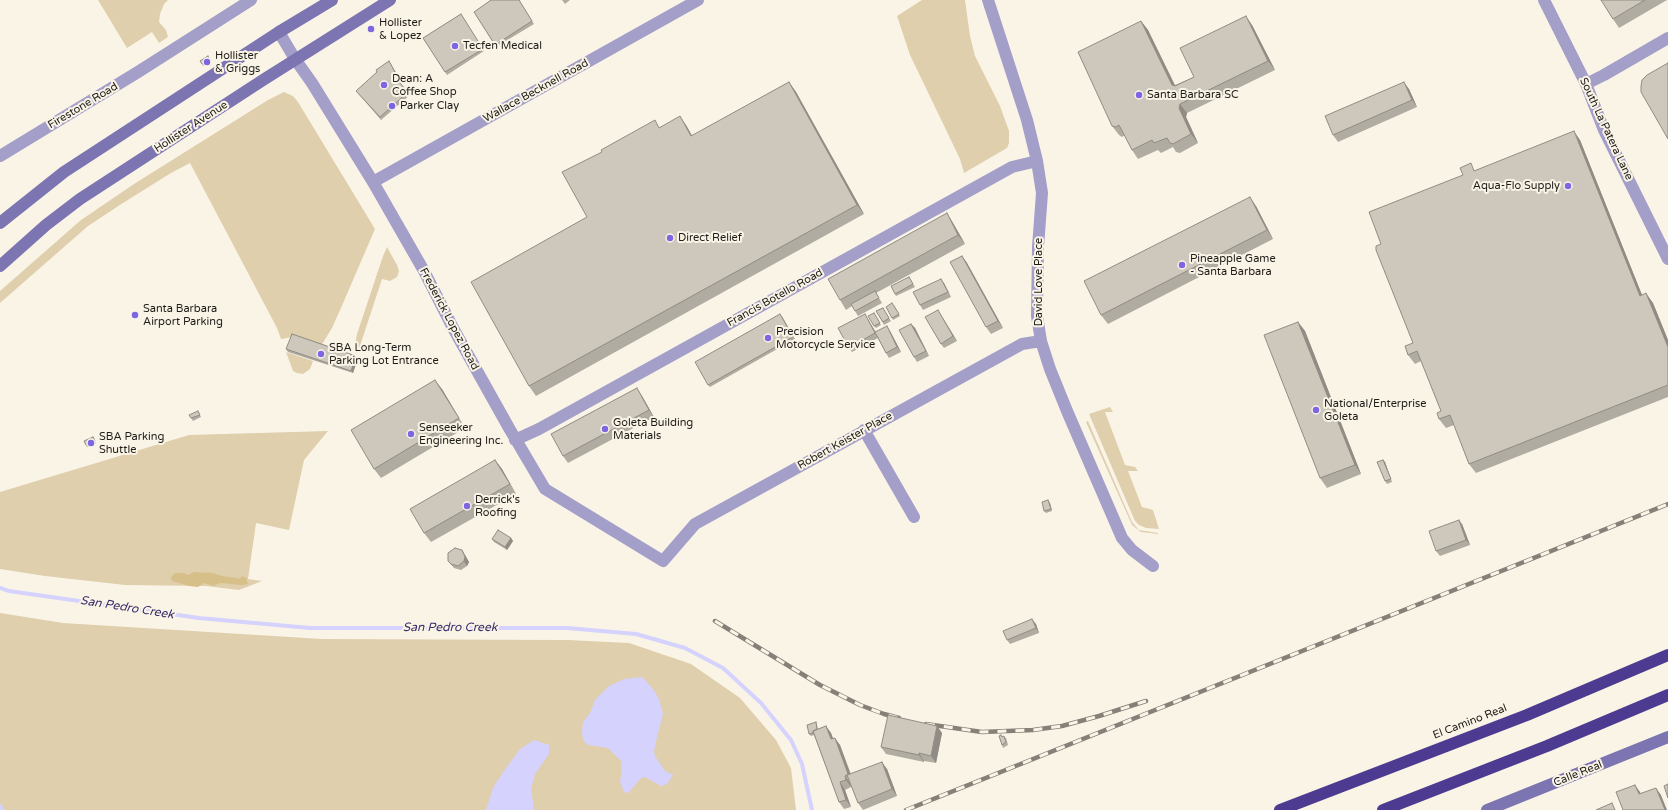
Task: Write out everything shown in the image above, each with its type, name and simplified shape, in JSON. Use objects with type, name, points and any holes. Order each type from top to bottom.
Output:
[{"type":"highway","name":"El Camino Real","points":[[1280,810],[1527,714],[1668,655]]},
{"type":"highway","points":[[1383,810],[1547,746],[1668,695]]},
{"type":"main road","points":[[0,223],[64,172],[279,32],[332,0]]},
{"type":"main road","name":"Hollister Avenue","points":[[0,266],[46,225],[80,199],[295,59],[390,0]]},
{"type":"main road","name":"Calle Real","points":[[1487,810],[1668,737]]},
{"type":"street","name":"Firestone Road","points":[[0,156],[251,0]]},
{"type":"street","name":"Wallace Becknell Road","points":[[373,182],[698,0]]},
{"type":"street","name":"David Love Place","points":[[988,0],[1027,120],[1037,160],[1042,193],[1037,316],[1041,341],[1050,369],[1067,411],[1122,538],[1132,550],[1153,566]]},
{"type":"street","name":"South La Patera Lane","points":[[1544,0],[1586,84],[1604,130],[1668,259]]},
{"type":"street","name":"Frederick Lopez Road","points":[[279,32],[373,182],[424,271],[453,328],[515,440],[545,489],[663,561]]},
{"type":"street","points":[[1586,84],[1668,38]]},
{"type":"street","name":"Francis Botello Road","points":[[515,440],[539,429],[1012,168],[1037,160]]},
{"type":"street","name":"Robert Keister Place","points":[[663,561],[695,524],[1022,344],[1041,341]]},
{"type":"street","points":[[864,430],[914,517]]},
{"type":"shaded area","points":[[98,0],[168,0],[164,4],[159,22],[166,30],[168,37],[159,43],[152,32],[127,48]]},
{"type":"shaded area","points":[[922,0],[965,0],[970,36],[975,56],[1000,106],[1009,131],[1009,143],[1007,148],[964,173],[960,159],[910,55],[897,16]]},
{"type":"shaded area","points":[[284,92],[293,96],[298,102],[375,229],[332,328],[321,346],[293,337],[281,339],[277,328],[190,163],[171,173],[88,226],[0,303],[0,291],[81,220],[134,184],[268,100]]},
{"type":"shaded area","points":[[387,247],[399,271],[397,277],[390,281],[382,279],[359,349],[354,351],[357,334]]},
{"type":"shaded area","points":[[286,352],[313,361],[310,369],[303,374],[293,371]]},
{"type":"shaded area","points":[[1110,407],[1113,412],[1105,412],[1125,465],[1135,467],[1138,471],[1128,471],[1142,507],[1153,510],[1159,529],[1146,528],[1139,525],[1135,521],[1089,414]]},
{"type":"shaded area","points":[[1088,421],[1132,522],[1139,530],[1158,534],[1141,532],[1132,525],[1086,422]]},
{"type":"shaded area","points":[[328,431],[304,460],[289,530],[256,523],[248,579],[262,581],[239,590],[206,586],[125,585],[45,576],[0,569],[0,492],[189,435]]},
{"type":"shaded area","points":[[194,572],[213,573],[238,579],[243,576],[246,578],[248,584],[242,585],[220,583],[213,586],[204,583],[198,587],[172,581],[171,577],[175,573],[184,573],[188,575]]},
{"type":"shaded area","points":[[0,613],[63,623],[322,639],[568,640],[629,643],[691,664],[740,698],[776,740],[791,768],[796,810],[0,810]]},
{"type":"water","points":[[642,677],[653,689],[659,699],[663,714],[656,741],[654,752],[655,756],[665,771],[673,775],[667,784],[661,786],[645,777],[641,778],[628,793],[624,792],[620,782],[622,770],[621,761],[608,748],[588,745],[583,740],[583,722],[590,713],[595,700],[609,686],[624,679]]},
{"type":"water","points":[[534,740],[549,745],[549,754],[535,774],[531,789],[534,810],[486,810],[493,788],[503,772],[520,749]]},
{"type":"building","points":[[491,0],[519,0],[532,21],[495,45],[474,12]]},
{"type":"building","points":[[1601,0],[1645,0],[1613,19]]},
{"type":"building","points":[[461,14],[483,49],[445,72],[423,38]]},
{"type":"building","name":"Santa Barbara SC","points":[[1246,16],[1268,61],[1180,104],[1179,108],[1191,134],[1173,144],[1170,143],[1167,138],[1154,143],[1152,140],[1132,150],[1119,125],[1116,127],[1112,126],[1078,52],[1141,21],[1172,85],[1175,86],[1194,77],[1180,48]]},
{"type":"building","points":[[208,56],[209,59],[202,64],[200,61]]},
{"type":"building","name":"Dean: A Coffee Shop","points":[[389,61],[395,72],[392,74],[408,92],[380,117],[356,91],[377,72],[376,70]]},
{"type":"building","points":[[1668,63],[1668,139],[1641,92],[1641,86],[1642,80],[1647,75]]},
{"type":"building","points":[[789,82],[857,205],[529,386],[471,282],[587,217],[562,172],[602,152],[601,150],[655,120],[659,128],[680,116],[691,136]]},
{"type":"building","points":[[1404,82],[1412,100],[1333,135],[1325,116]]},
{"type":"building","points":[[1574,131],[1640,296],[1646,293],[1668,347],[1668,385],[1469,464],[1450,415],[1439,419],[1437,413],[1441,411],[1417,351],[1408,355],[1405,346],[1413,343],[1376,250],[1376,246],[1381,244],[1369,212],[1463,175],[1460,168],[1471,163],[1474,171]]},
{"type":"building","name":"Pineapple Game - Santa Barbara","points":[[1250,197],[1267,230],[1101,315],[1084,281]]},
{"type":"building","points":[[947,213],[958,235],[840,300],[828,279]]},
{"type":"building","points":[[962,256],[998,321],[986,327],[950,262]]},
{"type":"building","points":[[909,277],[913,284],[895,294],[891,286]]},
{"type":"building","points":[[941,279],[948,292],[920,305],[913,292]]},
{"type":"building","points":[[875,291],[879,298],[855,311],[851,304]]},
{"type":"building","points":[[892,303],[899,314],[892,318],[886,307]]},
{"type":"building","points":[[883,308],[889,318],[883,322],[876,311]]},
{"type":"building","points":[[938,310],[953,336],[941,344],[925,317]]},
{"type":"building","points":[[874,313],[880,323],[874,326],[868,316]]},
{"type":"building","points":[[780,314],[793,337],[708,385],[695,362]]},
{"type":"building","points":[[865,314],[875,333],[849,348],[838,328]]},
{"type":"building","name":"National/Enterprise Goleta","points":[[1298,322],[1355,465],[1320,478],[1264,335]]},
{"type":"building","points":[[911,324],[926,351],[914,357],[899,330]]},
{"type":"building","points":[[887,326],[897,347],[886,353],[875,332]]},
{"type":"building","name":"SBA Long-Term Parking Lot Entrance","points":[[292,334],[356,356],[351,371],[286,349]]},
{"type":"building","points":[[435,380],[459,418],[374,469],[351,430]]},
{"type":"building","name":"Goleta Building Materials","points":[[637,388],[649,410],[563,456],[551,434]]},
{"type":"building","points":[[198,411],[200,415],[191,418],[189,415]]},
{"type":"building","points":[[93,437],[95,441],[86,445],[84,441]]},
{"type":"building","points":[[495,460],[510,484],[424,533],[410,509]]},
{"type":"building","points":[[1383,460],[1391,479],[1385,481],[1377,462]]},
{"type":"building","points":[[1048,500],[1051,509],[1044,511],[1042,502]]},
{"type":"building","points":[[1459,520],[1466,540],[1436,551],[1429,531]]},
{"type":"building","points":[[498,530],[511,538],[505,547],[492,539]]},
{"type":"building","points":[[455,548],[462,550],[465,557],[464,561],[458,566],[451,564],[448,561],[448,553]]},
{"type":"building","points":[[1032,619],[1036,628],[1007,640],[1003,631]]},
{"type":"building","points":[[888,715],[937,726],[931,756],[881,747]]},
{"type":"building","points":[[816,722],[817,729],[813,731],[813,733],[809,734],[807,725]]},
{"type":"building","points":[[826,726],[831,739],[835,738],[848,774],[845,776],[846,780],[840,782],[846,800],[839,802],[813,731]]},
{"type":"building","points":[[1001,735],[1002,737],[1004,736],[1006,742],[1002,745],[999,736]]},
{"type":"building","points":[[882,762],[892,789],[858,803],[847,775]]},
{"type":"building","points":[[1668,784],[1668,798],[1664,786]]},
{"type":"building","points":[[1635,785],[1639,794],[1656,788],[1665,810],[1623,810],[1616,792]]},
{"type":"building","points":[[1612,803],[1615,810],[1596,810]]},
{"type":"waterway","name":"San Pedro Creek","points":[[0,588],[9,591],[199,618],[310,628],[567,628],[636,634],[685,648],[723,668],[761,703],[791,740],[802,764],[812,810]]},
{"type":"waterway","points":[[0,806],[2,810]]},
{"type":"railway","points":[[906,810],[1668,504]]},
{"type":"railway","points":[[715,621],[820,685],[860,705],[899,718]]},
{"type":"railway","points":[[926,724],[982,732],[1033,730],[1062,726],[1146,701]]},
{"type":"place","name":"Hollister & Lopez","points":[[371,29]]},
{"type":"place","name":"Tecfen Medical","points":[[455,46]]},
{"type":"place","name":"Hollister & Griggs","points":[[207,62]]},
{"type":"place","name":"Dean: A Coffee Shop","points":[[384,85]]},
{"type":"place","name":"Santa Barbara SC","points":[[1139,95]]},
{"type":"place","name":"Parker Clay","points":[[392,106]]},
{"type":"place","name":"Aqua-Flo Supply","points":[[1568,186]]},
{"type":"place","name":"Direct Relief","points":[[670,238]]},
{"type":"place","name":"Pineapple Game - Santa Barbara","points":[[1182,265]]},
{"type":"place","name":"Santa Barbara Airport Parking","points":[[135,315]]},
{"type":"place","name":"Precision Motorcycle Service","points":[[768,338]]},
{"type":"place","name":"SBA Long-Term Parking Lot Entrance","points":[[321,354]]},
{"type":"place","name":"National/Enterprise Goleta","points":[[1316,410]]},
{"type":"place","name":"Goleta Building Materials","points":[[605,429]]},
{"type":"place","name":"Senseeker Engineering Inc.","points":[[411,434]]},
{"type":"place","name":"SBA Parking Shuttle","points":[[91,443]]},
{"type":"place","name":"Derrick's Roofing","points":[[467,506]]}]
